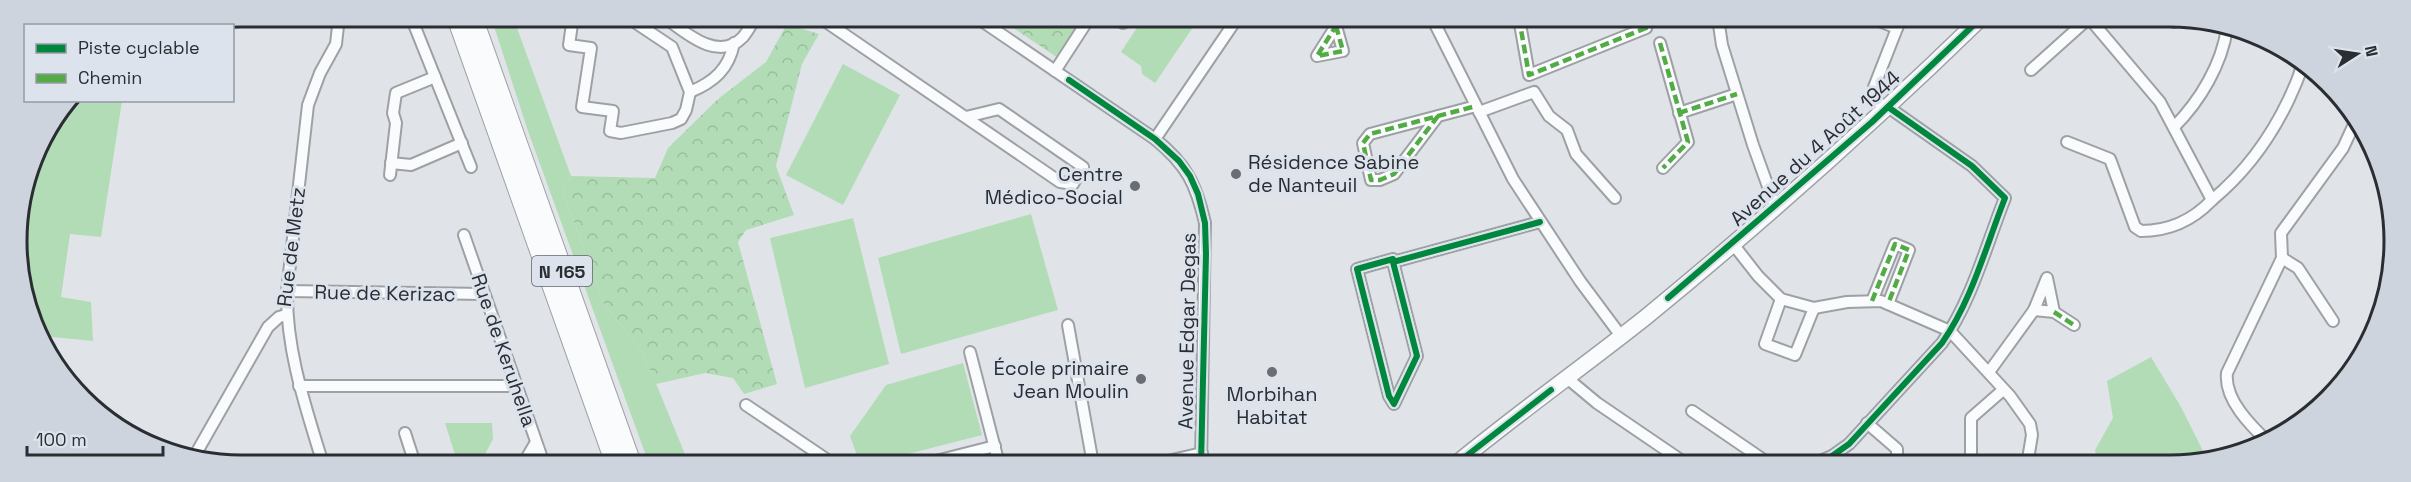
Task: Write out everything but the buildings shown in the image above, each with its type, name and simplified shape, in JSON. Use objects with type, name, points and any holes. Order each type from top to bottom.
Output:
[{"type":"highway","name":"N 165","points":[[461,27],[613,455]]},
{"type":"highway","name":"N 165","points":[[476,27],[628,455]]},
{"type":"street","name":"Rue de Metz","points":[[198,451],[268,327],[279,317],[286,315],[308,105],[320,73],[336,44],[338,27]]},
{"type":"street","points":[[415,27],[471,167]]},
{"type":"street","points":[[572,27],[569,45],[591,48],[582,107],[614,111],[610,131],[621,133],[672,123],[681,119],[686,110],[690,92],[672,47],[642,27]]},
{"type":"street","points":[[678,27],[703,44],[722,46],[735,43],[742,38],[749,27]]},
{"type":"street","points":[[834,27],[1060,182],[1073,184],[1083,167],[999,109],[966,117]]},
{"type":"street","name":"Avenue Edgar Degas","points":[[990,27],[1155,139],[1179,161],[1190,176],[1198,194],[1205,223],[1201,455]]},
{"type":"street","points":[[1056,71],[1084,27]]},
{"type":"street","points":[[1155,139],[1231,27]]},
{"type":"street","points":[[1437,27],[1513,179],[1540,222],[1621,336]]},
{"type":"street","points":[[1522,27],[1530,75],[1646,27]]},
{"type":"street","points":[[1719,27],[1722,45],[1774,206]]},
{"type":"street","points":[[1833,455],[1849,444],[1942,343],[1968,293],[2005,198],[1972,166],[1876,100],[1874,87],[1897,27]]},
{"type":"street","name":"Avenue du 4 Août 1944","points":[[1472,455],[1733,244],[1887,108],[1972,27]]},
{"type":"street","points":[[2031,70],[2079,27]]},
{"type":"street","points":[[2097,27],[2160,102],[2212,200]]},
{"type":"street","points":[[2174,127],[2185,116],[2212,74],[2226,34]]},
{"type":"street","points":[[690,92],[715,79],[731,55],[735,43]]},
{"type":"street","points":[[1660,43],[1688,142],[1663,168]]},
{"type":"street","points":[[2067,142],[2110,159],[2135,227],[2141,231],[2170,228],[2189,220],[2231,184],[2252,161],[2277,123],[2301,71]]},
{"type":"street","points":[[390,175],[396,123],[393,113],[396,93],[435,77]]},
{"type":"street","points":[[1438,116],[1394,174],[1380,180],[1371,180],[1363,143],[1370,134],[1438,116],[1478,109],[1534,92],[1549,116],[1567,130],[1576,154],[1615,198]]},
{"type":"street","points":[[1679,113],[1737,94]]},
{"type":"street","points":[[2261,435],[2229,394],[2226,385],[2227,373],[2282,258],[2281,233],[2343,148],[2352,129]]},
{"type":"street","points":[[391,163],[411,165],[462,143]]},
{"type":"street","points":[[1394,262],[1417,356],[1394,404],[1389,396],[1357,269],[1392,259],[1394,262],[1540,222]]},
{"type":"street","name":"Rue de Keruhella","points":[[464,236],[541,455]]},
{"type":"street","points":[[1733,244],[1758,276],[1782,299],[1814,308],[1847,302],[1881,301],[1950,331],[2010,396],[2030,424],[2032,435],[2029,455]]},
{"type":"street","points":[[1872,301],[1895,244],[1910,250],[1888,304]]},
{"type":"street","points":[[2282,258],[2298,268],[2333,321]]},
{"type":"street","points":[[1989,372],[2034,310],[2047,278],[2054,312]]},
{"type":"street","name":"Rue de Kerizac","points":[[287,291],[484,294]]},
{"type":"street","points":[[1782,299],[1765,344],[1795,355],[1814,308]]},
{"type":"street","points":[[2034,310],[2054,312],[2073,325]]},
{"type":"street","points":[[286,315],[299,386],[320,455]]},
{"type":"street","points":[[1068,325],[1091,455]]},
{"type":"street","points":[[970,352],[996,455]]},
{"type":"street","points":[[1567,378],[1598,403],[1673,455]]},
{"type":"street","points":[[299,386],[516,386]]},
{"type":"street","points":[[1971,455],[1971,418],[2003,390]]},
{"type":"street","points":[[746,405],[820,455]]},
{"type":"street","points":[[1692,411],[1756,455]]},
{"type":"street","points":[[1867,423],[1897,449],[1897,455]]},
{"type":"street","points":[[405,433],[412,455]]},
{"type":"street","points":[[528,455],[536,442]]},
{"type":"street","points":[[960,455],[994,446]]},
{"type":"green space","points":[[494,27],[517,27],[571,176],[563,192],[604,304],[644,354],[685,455],[646,455],[528,131]]},
{"type":"green space","points":[[785,27],[797,27],[819,34],[802,64],[776,166],[794,215],[746,230],[738,242],[777,384],[744,394],[733,378],[705,373],[656,384],[644,354],[604,304],[563,192],[571,176],[655,178],[668,148],[718,99],[766,62]]},
{"type":"green space","points":[[1012,27],[1078,27],[1058,58]]},
{"type":"green space","points":[[1137,27],[1193,27],[1155,83],[1142,74],[1141,66],[1121,52]]},
{"type":"green space","points":[[843,64],[900,95],[843,205],[786,175]]},
{"type":"green space","points":[[78,102],[122,102],[101,237],[70,234],[61,297],[91,302],[93,341],[49,336],[38,310],[31,283],[27,255],[27,227],[38,172],[49,146],[71,111]]},
{"type":"green space","points":[[1031,214],[1058,310],[901,354],[878,258]]},
{"type":"green space","points":[[853,218],[889,364],[805,388],[770,238]]},
{"type":"green space","points":[[2151,357],[2181,407],[2204,452],[2184,455],[2096,455],[2095,450],[2113,418],[2107,381]]},
{"type":"green space","points":[[963,363],[982,435],[904,455],[857,455],[850,436],[886,385]]},
{"type":"green space","points":[[445,423],[492,423],[493,439],[485,455],[455,455]]},
{"type":"marked path","points":[[1335,27],[1317,56],[1343,51],[1336,27]]},
{"type":"marked path","points":[[1521,27],[1529,75],[1646,27]]},
{"type":"marked path","points":[[1660,43],[1688,142],[1663,168]]},
{"type":"marked path","points":[[1679,113],[1737,94]]},
{"type":"marked path","points":[[1438,116],[1394,174],[1380,180],[1371,180],[1363,143],[1370,134],[1476,106]]},
{"type":"marked path","points":[[1872,301],[1895,244],[1909,250],[1888,304]]},
{"type":"marked path","points":[[2054,312],[2074,325]]},
{"type":"cycle path","points":[[1668,298],[1872,122],[1972,27]]},
{"type":"cycle path","points":[[1069,80],[1155,139],[1179,161],[1190,176],[1198,194],[1205,223],[1206,254],[1201,455]]},
{"type":"cycle path","points":[[1833,455],[1849,444],[1942,343],[1970,291],[2005,198],[1972,166],[1888,107]]},
{"type":"cycle path","points":[[1393,262],[1417,356],[1394,404],[1389,396],[1357,269],[1393,259],[1393,262],[1540,222]]},
{"type":"cycle path","points":[[1468,455],[1551,390]]},
{"type":"place","name":"Résidence Sabine de Nanteuil","points":[[1236,174]]},
{"type":"place","name":"Centre Médico-Social","points":[[1135,186]]},
{"type":"place","name":"Morbihan Habitat","points":[[1272,372]]},
{"type":"place","name":"École primaire Jean Moulin","points":[[1141,379]]}]
